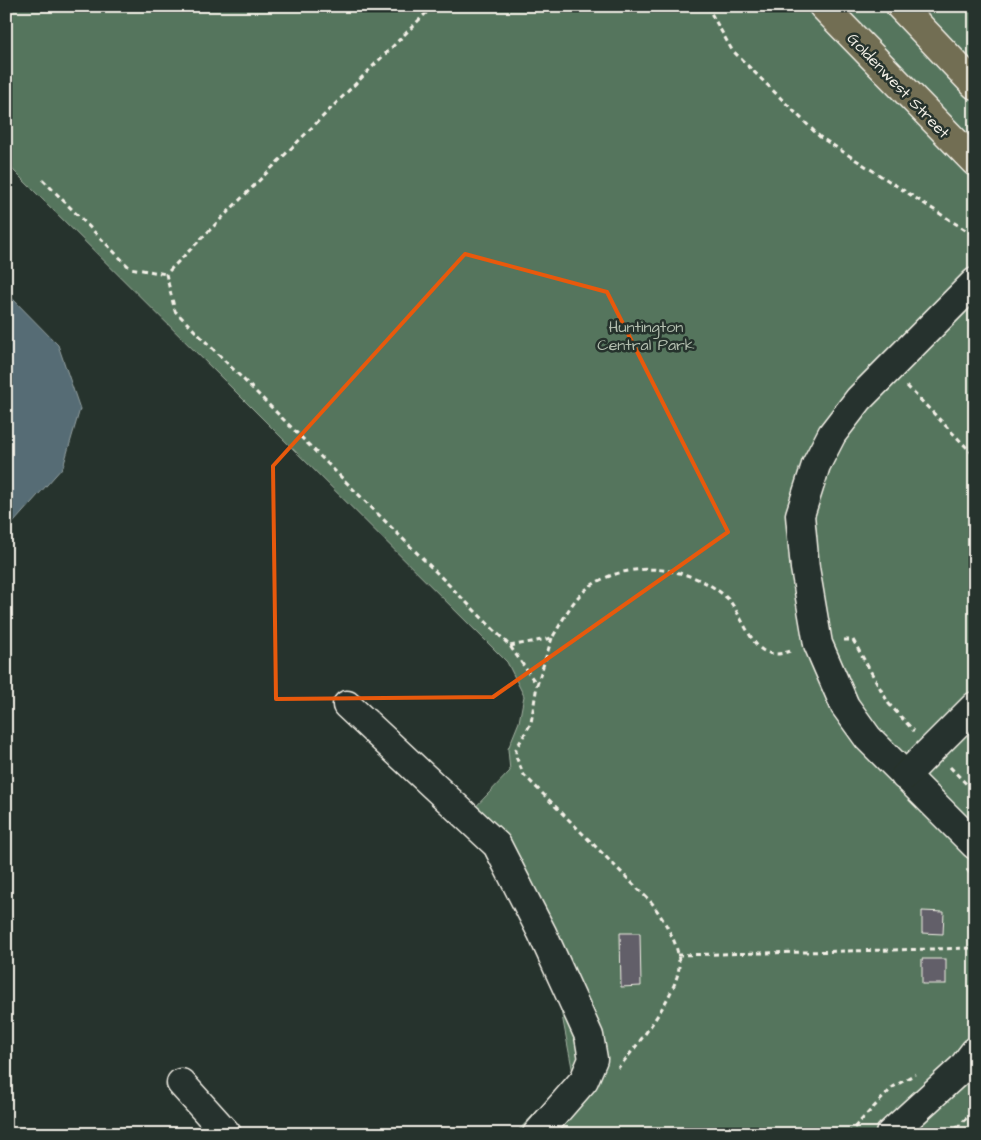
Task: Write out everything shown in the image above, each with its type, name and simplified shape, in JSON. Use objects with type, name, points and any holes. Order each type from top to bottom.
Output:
[{"type":"main road","name":"Goldenwest Street","points":[[823,6],[975,162]]},
{"type":"main road","points":[[900,6],[975,85]]},
{"type":"lane","points":[[970,856],[905,776],[868,738],[845,706],[818,644],[805,568],[800,515],[816,465],[832,434],[859,399],[975,282]]},
{"type":"lane","points":[[347,704],[497,845],[542,933],[589,1036],[593,1059],[584,1080],[537,1134]]},
{"type":"lane","points":[[905,776],[975,706]]},
{"type":"lane","points":[[890,1134],[962,1068],[975,1051]]},
{"type":"lane","points":[[181,1083],[227,1134]]},
{"type":"path","points":[[166,274],[433,6]]},
{"type":"path","points":[[707,6],[732,50],[820,137],[975,236]]},
{"type":"path","points":[[43,180],[130,268],[166,274]]},
{"type":"path","points":[[166,274],[175,311],[510,646],[537,685]]},
{"type":"path","points":[[906,386],[975,456]]},
{"type":"path","points":[[614,1073],[645,1036],[674,985],[680,967],[667,925],[652,903],[524,775],[519,765],[516,749],[531,723],[537,685],[552,638],[568,611],[586,591],[598,582],[622,573],[650,569],[678,573],[703,582],[726,598],[742,618],[753,640],[762,650],[776,655],[798,649]]},
{"type":"path","points":[[510,646],[552,638]]},
{"type":"path","points":[[843,640],[852,640],[889,704],[915,732]]},
{"type":"path","points":[[944,762],[975,793]]},
{"type":"path","points":[[970,856],[975,880]]},
{"type":"path","points":[[677,955],[975,948]]},
{"type":"path","points":[[950,1134],[975,1110]]},
{"type":"highlighted area","points":[[465,254],[607,292],[728,532],[493,697],[276,699],[273,466]]},
{"type":"green space","name":"Huntington Central Park","points":[[6,6],[975,6],[975,1134],[515,1134],[573,1073],[556,984],[465,818],[510,771],[508,749],[519,722],[524,696],[507,662],[6,163]]},
{"type":"water","points":[[6,292],[58,345],[80,409],[63,467],[6,531]]},
{"type":"building","points":[[922,911],[944,912],[943,934],[922,933]]},
{"type":"building","points":[[620,933],[640,933],[641,986],[621,987]]},
{"type":"building","points":[[922,959],[946,959],[946,984],[922,984]]}]
